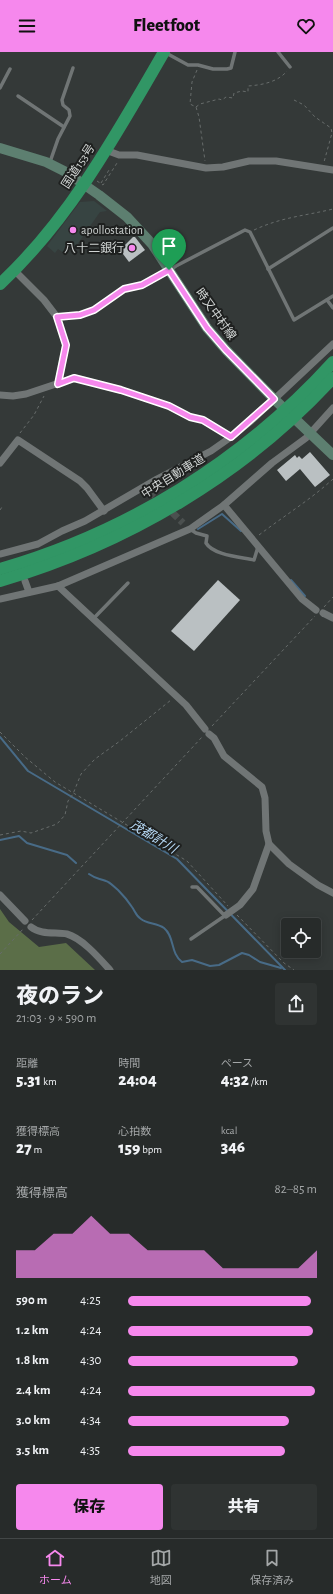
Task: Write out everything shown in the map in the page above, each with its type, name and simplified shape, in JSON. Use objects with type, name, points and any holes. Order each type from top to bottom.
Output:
[{"type":"highway","name":"国道153号","points":[[0,284],[14,271],[44,236],[84,184],[164,52]]},
{"type":"highway","name":"中央自動車道","points":[[312,393],[333,362]]},
{"type":"highway","name":"中央自動車道","points":[[0,581],[60,561],[95,547],[134,528],[198,491],[225,473],[312,393],[333,378]]},
{"type":"highway","name":"中央自動車道","points":[[1,560],[62,549],[91,538],[129,519],[192,482],[246,444],[278,425]]},
{"type":"main road","name":"時又中村線","points":[[0,148],[50,164],[84,184],[126,217],[152,244],[166,272],[207,328],[226,350],[274,399],[333,455]]},
{"type":"street","points":[[111,152],[119,155],[137,155],[206,168],[223,167],[249,161],[276,161],[333,170]]},
{"type":"street","points":[[19,275],[44,300],[57,317],[66,345],[58,384]]},
{"type":"street","points":[[1,560],[38,544],[62,531],[85,522],[212,452],[274,399],[333,344]]},
{"type":"street","points":[[0,396],[26,394],[74,378],[121,390],[169,406],[190,417],[203,420],[231,437]]},
{"type":"street","points":[[0,599],[58,586],[190,529],[224,505],[272,463],[310,434],[333,408]]},
{"type":"street","points":[[0,463],[18,440],[80,481],[104,511]]},
{"type":"street","points":[[224,505],[302,599],[333,618]]},
{"type":"street","points":[[183,523],[190,529]]},
{"type":"street","points":[[25,581],[29,592]]},
{"type":"street","points":[[58,586],[186,705],[214,738],[224,756],[262,786],[265,798],[266,831],[269,844],[289,864],[318,885],[333,893]]},
{"type":"street","points":[[229,913],[249,896],[253,889],[269,844]]},
{"type":"street","points":[[0,895],[36,931],[68,934],[83,944],[110,970]]},
{"type":"lane","points":[[164,52],[188,65],[198,65],[213,70],[227,70],[231,68],[235,52]]},
{"type":"lane","points":[[278,52],[290,67]]},
{"type":"lane","points":[[50,164],[58,139],[70,116],[69,110],[63,105],[62,100],[74,68]]},
{"type":"lane","points":[[0,88],[2,80],[10,69]]},
{"type":"lane","points":[[18,96],[64,127]]},
{"type":"lane","points":[[268,269],[333,228]]},
{"type":"lane","points":[[166,272],[245,230],[250,232],[294,320],[333,296]]},
{"type":"lane","points":[[327,300],[333,308]]},
{"type":"lane","points":[[190,529],[196,533],[207,536],[206,543],[209,548],[215,551],[254,560],[258,547]]},
{"type":"lane","points":[[93,619],[128,583]]},
{"type":"lane","points":[[191,939],[229,913],[197,887],[192,888]]},
{"type":"path","points":[[198,65],[192,82],[190,104],[196,107],[199,117],[202,149],[206,168]]},
{"type":"path","points":[[196,107],[200,104],[220,99],[222,100],[226,97],[234,98],[234,93],[242,91],[248,92],[248,86],[260,85],[278,80],[290,67]]},
{"type":"path","points":[[294,100],[304,105],[315,117],[331,128],[332,133],[322,169]]},
{"type":"path","points":[[104,183],[118,161]]},
{"type":"path","points":[[99,186],[109,170],[111,171]]},
{"type":"path","points":[[250,232],[269,223],[293,216],[333,209]]},
{"type":"path","points":[[57,317],[80,315],[94,310],[124,289],[142,285],[166,272]]},
{"type":"path","points":[[18,440],[21,430],[40,406],[48,387]]},
{"type":"path","points":[[253,541],[333,479]]},
{"type":"path","points":[[212,725],[333,597]]},
{"type":"path","points":[[0,835],[21,831],[31,833],[57,824],[65,815],[68,801],[81,774],[95,759],[172,699],[175,695]]},
{"type":"path","points":[[0,732],[8,742],[56,782],[187,861],[229,913],[284,963],[294,970]]},
{"type":"path","points":[[0,954],[202,736]]},
{"type":"shaded area","name":"apollostation","points":[[94,201],[107,211],[100,212],[74,249],[70,246],[64,253],[58,249],[55,253],[47,246],[80,202]]},
{"type":"green space","points":[[0,909],[9,922],[39,947],[66,943],[95,970],[0,970]]},
{"type":"building","name":"八十二銀行","points":[[133,237],[135,237],[145,250],[129,262],[120,250]]},
{"type":"building","points":[[310,452],[330,475],[315,487],[300,469],[286,481],[277,470],[295,455],[297,458],[299,456],[302,459]]},
{"type":"building","points":[[218,580],[240,600],[194,651],[171,631]]},
{"type":"waterway","points":[[198,529],[222,514],[241,531]]},
{"type":"waterway","points":[[291,580],[305,596]]},
{"type":"waterway","name":"茂都計川","points":[[0,737],[28,771],[177,859],[285,970]]},
{"type":"waterway","points":[[0,840],[19,836],[27,843],[67,855],[76,863]]},
{"type":"waterway","points":[[89,874],[95,878],[108,882],[118,890],[139,918],[143,921],[164,928],[170,936],[178,958],[182,962],[192,960],[210,966],[219,965],[242,953],[249,955],[260,962],[281,968]]},
{"type":"tunnel","points":[[150,491],[183,523]]},
{"type":"place","name":"apollostation","points":[[73,230]]},
{"type":"place","name":"八十二銀行","points":[[132,248]]},
{"type":"route","points":[[169,270],[207,328],[226,350],[274,399],[251,421],[231,437],[203,420],[190,417],[169,406],[121,390],[74,378],[58,384],[66,345],[57,317],[80,315],[94,310],[124,289],[142,285],[169,270]]}]
